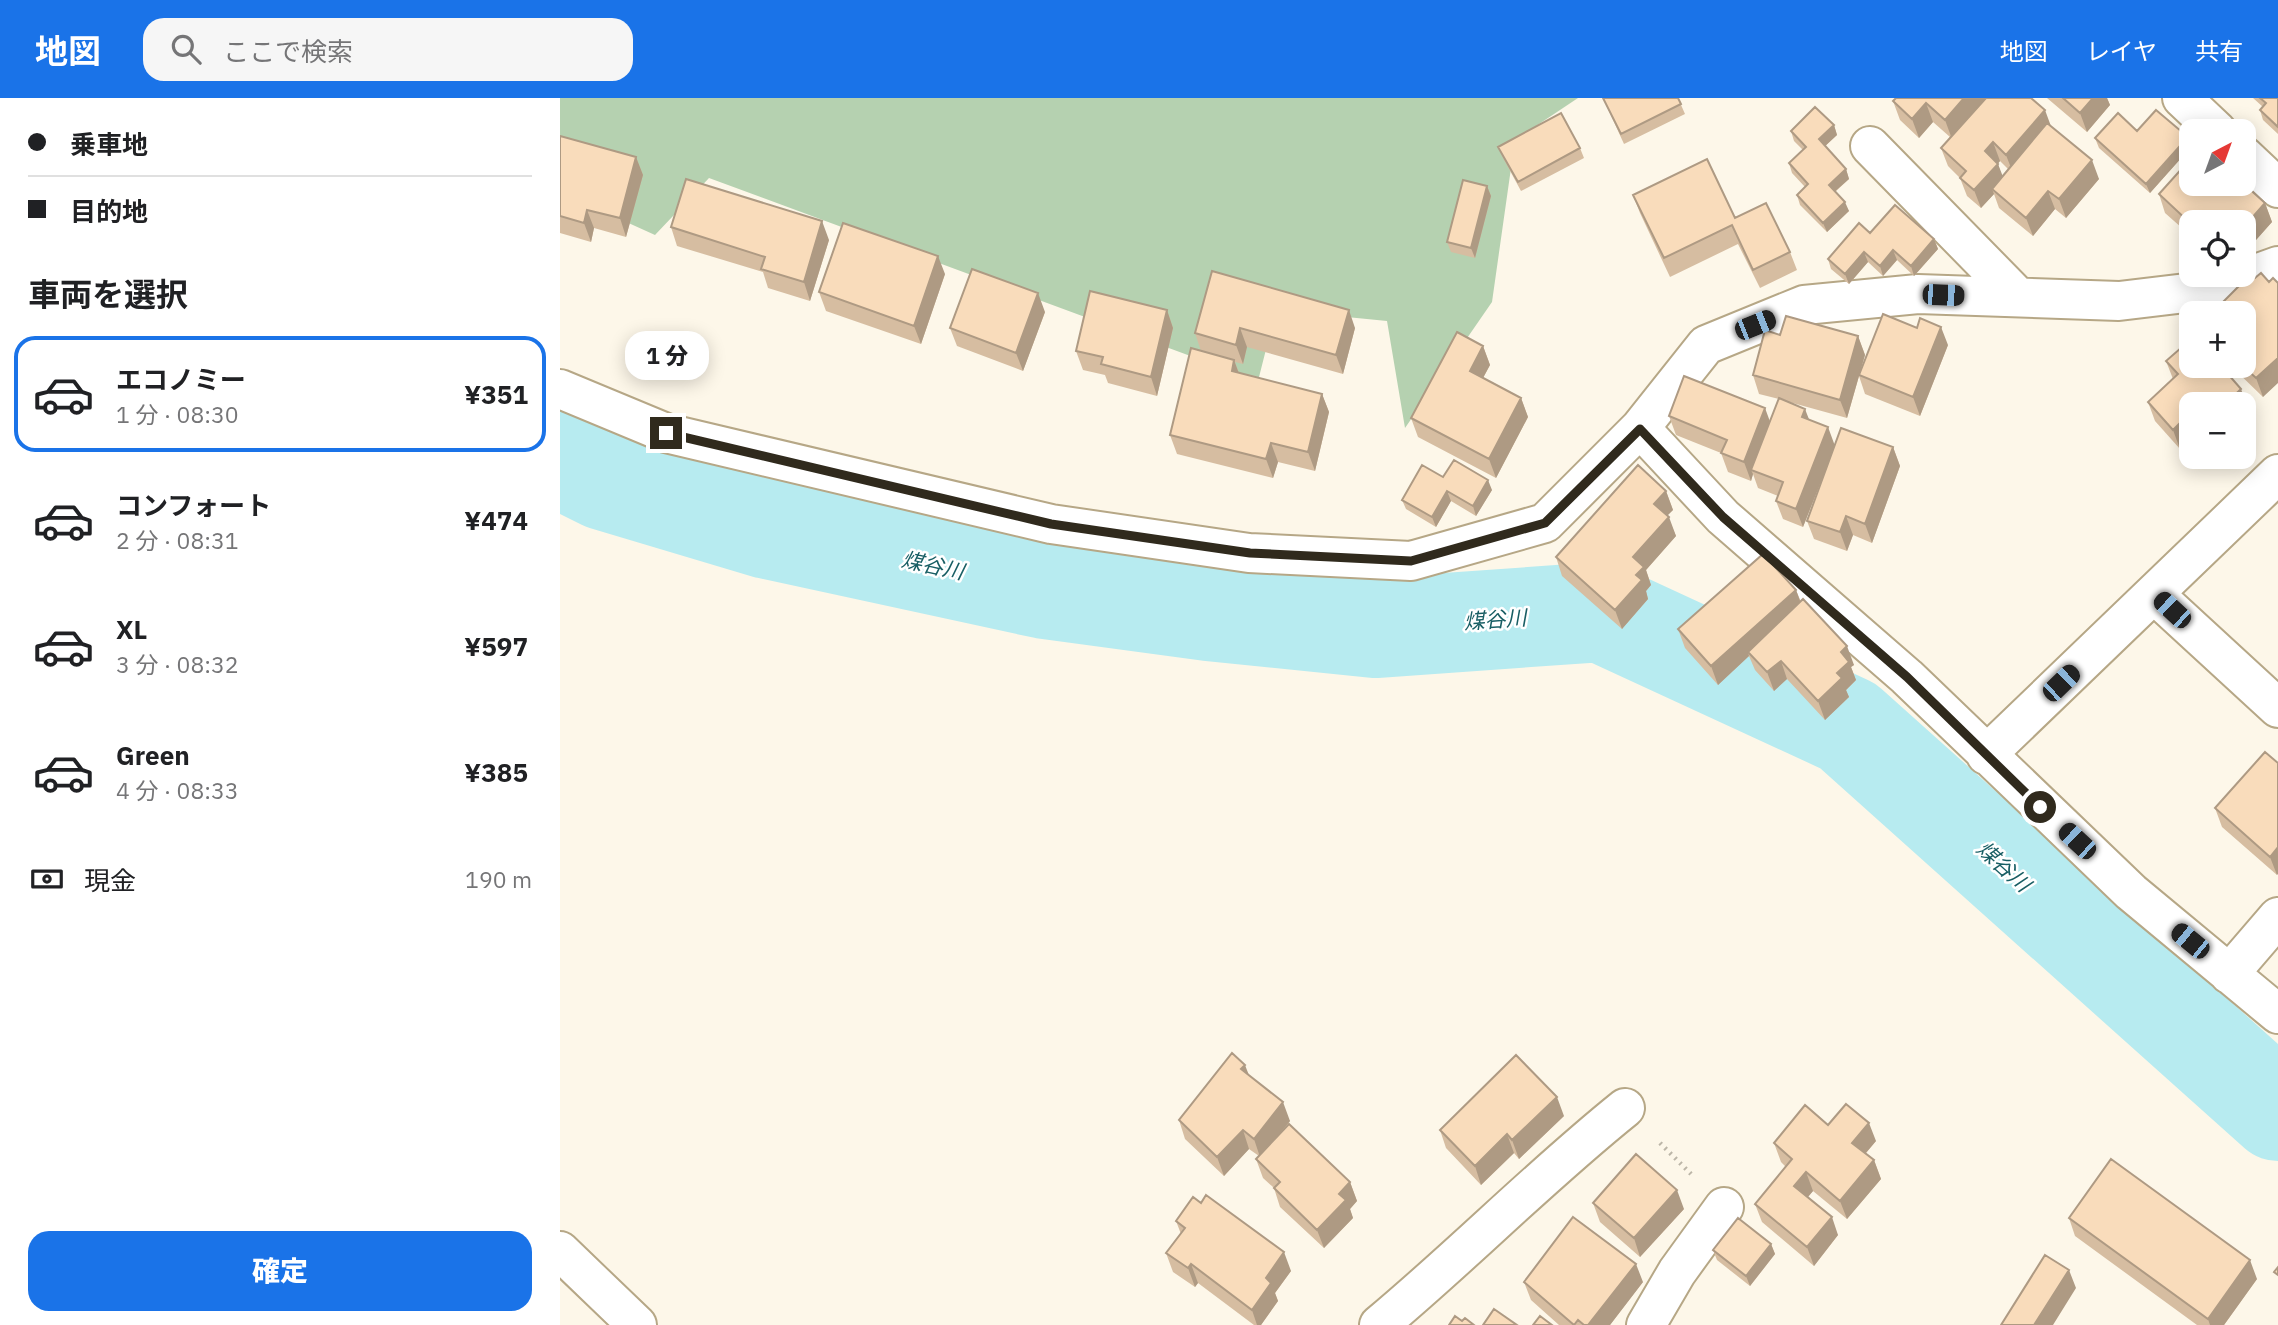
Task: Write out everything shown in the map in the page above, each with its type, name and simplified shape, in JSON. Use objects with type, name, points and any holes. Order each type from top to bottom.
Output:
[{"type":"street","points":[[2182,98],[2204,119]]},
{"type":"street","points":[[1870,146],[2018,297]]},
{"type":"street","points":[[2256,167],[2278,188]]},
{"type":"street","points":[[560,389],[666,433],[1051,524],[1250,553],[1411,561],[1545,523],[1640,429],[1706,345],[1804,305],[1918,294],[2119,301],[2211,290],[2278,266]]},
{"type":"street","points":[[1640,429],[1723,517],[1907,677],[2131,892],[2278,1014]]},
{"type":"street","points":[[1986,755],[2278,474]]},
{"type":"street","points":[[2154,594],[2278,708]]},
{"type":"street","points":[[2230,974],[2278,917]]},
{"type":"street","points":[[1379,1325],[1441,1273],[1562,1159],[1625,1108]]},
{"type":"street","points":[[1646,1325],[1676,1272],[1724,1207]]},
{"type":"street","points":[[560,1251],[628,1322]]},
{"type":"path","points":[[1625,1108],[1724,1207]]},
{"type":"green space","points":[[560,98],[1578,98],[1515,140],[1492,302],[1405,428],[1387,321],[1276,310],[1258,381],[709,178],[655,235],[560,192]]},
{"type":"building","points":[[1603,98],[1678,98],[1681,104],[1621,134]]},
{"type":"building","points":[[1896,98],[1964,98],[1945,120],[1926,103],[1912,119],[1893,101]]},
{"type":"building","points":[[1986,98],[2031,98],[2045,110],[2006,155],[1993,142],[1985,151],[1998,164],[1974,190],[1960,178],[1966,171],[1941,148]]},
{"type":"building","points":[[2063,98],[2093,98],[2080,113]]},
{"type":"building","points":[[2260,98],[2278,98],[2278,127],[2260,110],[2266,103]]},
{"type":"building","points":[[1815,107],[1834,125],[1819,139],[1846,169],[1829,185],[1845,202],[1823,223],[1797,195],[1808,184],[1789,163],[1806,147],[1791,131]]},
{"type":"building","points":[[2156,110],[2179,129],[2179,147],[2146,184],[2095,138],[2118,113],[2137,131]]},
{"type":"building","points":[[1561,113],[1580,148],[1518,182],[1498,147]]},
{"type":"building","points":[[2047,123],[2092,160],[2059,199],[2048,191],[2026,218],[1992,189]]},
{"type":"building","points":[[560,136],[636,157],[620,218],[587,210],[584,223],[560,216]]},
{"type":"building","points":[[1707,159],[1735,218],[1766,203],[1790,252],[1753,270],[1732,225],[1664,258],[1633,195]]},
{"type":"building","points":[[2179,172],[2179,196],[2256,195],[2265,203],[2256,213],[2256,210],[2179,210],[2179,213],[2159,194]]},
{"type":"building","points":[[686,179],[822,221],[804,282],[761,269],[765,257],[671,227]]},
{"type":"building","points":[[1463,180],[1487,186],[1471,248],[1447,242]]},
{"type":"building","points":[[1895,205],[1934,239],[1911,266],[1893,250],[1880,266],[1864,252],[1845,274],[1828,259],[1859,223],[1870,233]]},
{"type":"building","points":[[843,223],[938,256],[914,326],[819,292]]},
{"type":"building","points":[[972,269],[1038,293],[1016,353],[950,328]]},
{"type":"building","points":[[1212,271],[1349,310],[1336,355],[1240,328],[1236,345],[1195,333]]},
{"type":"building","points":[[2261,273],[2269,282],[2273,278],[2278,283],[2278,358],[2256,378],[2256,301],[2224,301],[2238,287],[2256,287],[2256,277]]},
{"type":"building","points":[[1090,291],[1167,310],[1151,377],[1101,364],[1103,357],[1076,351]]},
{"type":"building","points":[[1883,314],[1917,328],[1920,318],[1941,327],[1913,397],[1859,375]]},
{"type":"building","points":[[1786,316],[1858,336],[1840,400],[1753,375],[1765,330],[1780,335]]},
{"type":"building","points":[[1457,332],[1483,346],[1470,371],[1521,398],[1489,459],[1411,418]]},
{"type":"building","points":[[1191,348],[1234,360],[1232,371],[1322,394],[1308,452],[1271,443],[1266,459],[1170,435]]},
{"type":"building","points":[[2179,350],[2179,378],[2231,378],[2241,389],[2238,392],[2179,392],[2179,424],[2173,430],[2148,402],[2178,374],[2166,361]]},
{"type":"building","points":[[1684,376],[1765,408],[1744,462],[1721,453],[1727,440],[1669,416]]},
{"type":"building","points":[[1779,398],[1805,409],[1802,417],[1828,427],[1796,509],[1776,501],[1783,482],[1751,470]]},
{"type":"building","points":[[1841,428],[1893,447],[1865,524],[1846,516],[1840,532],[1807,521]]},
{"type":"building","points":[[1454,460],[1488,480],[1473,506],[1447,491],[1432,517],[1402,500],[1422,465],[1443,477]]},
{"type":"building","points":[[1638,465],[1666,491],[1654,504],[1669,517],[1633,557],[1644,567],[1636,575],[1642,580],[1615,610],[1556,557]]},
{"type":"building","points":[[1763,554],[1796,590],[1711,666],[1678,629]]},
{"type":"building","points":[[1803,599],[1847,646],[1841,652],[1849,662],[1837,673],[1842,678],[1818,701],[1781,661],[1767,672],[1748,652]]},
{"type":"building","points":[[2265,752],[2278,763],[2278,847],[2270,857],[2215,808]]},
{"type":"building","points":[[1232,1053],[1245,1065],[1241,1069],[1283,1102],[1254,1139],[1243,1130],[1217,1157],[1179,1120]]},
{"type":"building","points":[[1516,1055],[1557,1097],[1512,1140],[1507,1134],[1475,1166],[1440,1130]]},
{"type":"building","points":[[1846,1104],[1869,1123],[1852,1143],[1874,1160],[1840,1201],[1806,1172],[1794,1186],[1832,1217],[1807,1247],[1755,1204],[1792,1159],[1774,1143],[1805,1105],[1828,1125]]},
{"type":"building","points":[[1289,1124],[1350,1182],[1339,1194],[1346,1200],[1317,1230],[1274,1188],[1280,1182],[1256,1159]]},
{"type":"building","points":[[1636,1154],[1677,1190],[1634,1238],[1593,1203]]},
{"type":"building","points":[[2111,1159],[2250,1260],[2208,1319],[2069,1218]]},
{"type":"building","points":[[1206,1195],[1284,1252],[1266,1278],[1271,1283],[1252,1310],[1191,1264],[1188,1268],[1166,1253],[1185,1228],[1176,1221],[1193,1197],[1201,1203]]},
{"type":"building","points":[[1573,1217],[1636,1264],[1588,1325],[1578,1320],[1574,1325],[1524,1282]]},
{"type":"building","points":[[1738,1218],[1771,1244],[1746,1276],[1713,1250]]},
{"type":"building","points":[[2045,1255],[2069,1270],[2034,1325],[2001,1325]]},
{"type":"building","points":[[1494,1309],[1517,1325],[1483,1325]]},
{"type":"building","points":[[1455,1316],[1462,1321],[1465,1318],[1474,1325],[1449,1325]]},
{"type":"building","points":[[1540,1316],[1552,1325],[1533,1325]]},
{"type":"waterway","name":"煤谷川","points":[[560,458],[604,480],[768,529],[1045,589],[1208,611],[1375,628],[1601,612],[1848,726],[2278,1111]]},
{"type":"route","points":[[666,433],[1051,524],[1250,553],[1411,561],[1545,523],[1640,429],[1723,517],[1907,677],[2040,807]]}]
